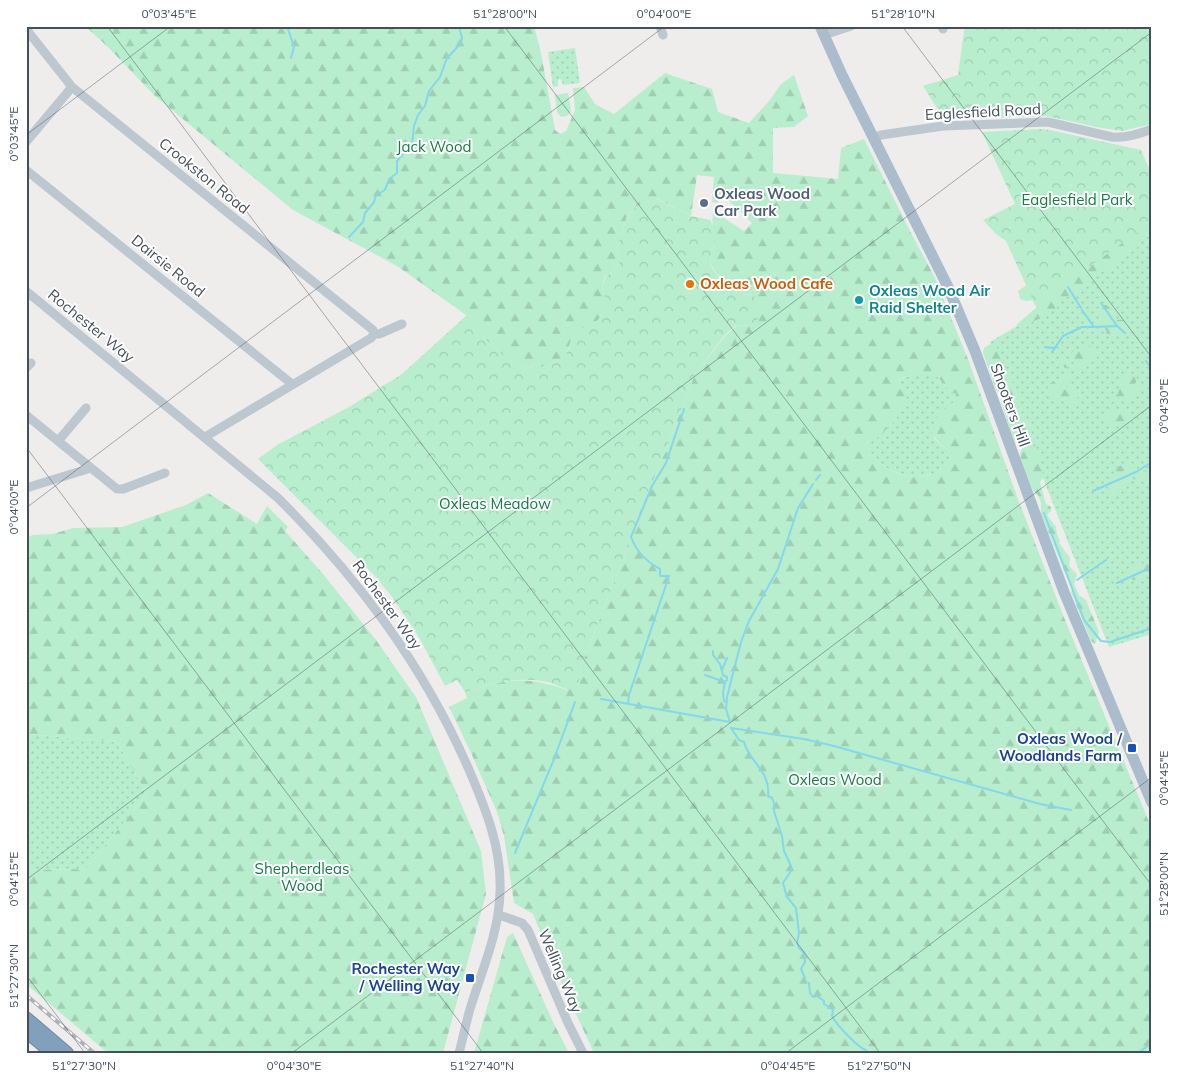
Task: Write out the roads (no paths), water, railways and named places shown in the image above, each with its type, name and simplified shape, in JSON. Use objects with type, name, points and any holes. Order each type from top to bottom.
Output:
[{"type":"highway","points":[[26,1018],[67,1053]]},
{"type":"highway","points":[[26,1031],[52,1053]]},
{"type":"main road","name":"Shooters Hill","points":[[822,30],[951,294],[975,351],[1064,592],[1152,803]]},
{"type":"street","points":[[822,30],[851,26]]},
{"type":"street","name":"Crookston Road","points":[[26,29],[72,88],[373,330],[374,334]]},
{"type":"street","points":[[26,142],[72,88]]},
{"type":"street","name":"Eaglesfield Road","points":[[874,138],[881,135],[943,126],[1038,122],[1055,123],[1095,134],[1122,138],[1131,137],[1152,129]]},
{"type":"street","name":"Dairsie Road","points":[[26,170],[292,384]]},
{"type":"street","name":"Rochester Way","points":[[26,291],[278,498],[311,531],[378,611],[428,688],[464,759],[498,849],[500,868],[499,916],[495,935],[470,1010],[459,1053]]},
{"type":"street","points":[[205,437],[371,338],[374,334],[379,334],[402,324]]},
{"type":"street","points":[[58,441],[86,408]]},
{"type":"street","points":[[26,415],[117,489],[165,474]]},
{"type":"street","points":[[26,488],[91,468]]},
{"type":"street","name":"Welling Way","points":[[499,916],[522,923],[528,930],[583,1053]]},
{"type":"waterway","points":[[291,58],[294,47],[288,29],[292,26]]},
{"type":"waterway","points":[[349,237],[363,222],[365,213],[374,202],[376,195],[385,190],[389,179],[397,173],[397,161],[412,144],[414,126],[418,115],[425,106],[429,91],[440,77],[447,58],[461,43],[462,38],[459,26]]},
{"type":"waterway","points":[[1068,287],[1081,308]]},
{"type":"waterway","points":[[1101,303],[1117,326],[1125,333]]},
{"type":"waterway","points":[[1082,310],[1094,327],[1117,326]]},
{"type":"waterway","points":[[1052,352],[1063,336],[1082,327],[1094,327]]},
{"type":"waterway","points":[[1045,347],[1055,348]]},
{"type":"waterway","points":[[1146,361],[1152,369]]},
{"type":"waterway","points":[[628,704],[629,695],[669,576],[660,576],[660,569],[642,556],[631,537],[652,486],[666,463],[684,409]]},
{"type":"waterway","points":[[1093,491],[1136,472],[1152,462]]},
{"type":"waterway","points":[[816,480],[820,475]]},
{"type":"waterway","points":[[730,722],[726,709],[727,697],[741,642],[749,621],[778,569],[798,508],[813,484]]},
{"type":"waterway","points":[[1044,513],[1084,620],[1101,641],[1110,642],[1152,628]]},
{"type":"waterway","points":[[1077,580],[1106,560]]},
{"type":"waterway","points":[[1117,583],[1152,567]]},
{"type":"waterway","points":[[713,651],[713,655],[720,664],[723,675],[727,677],[723,693],[724,701],[727,702]]},
{"type":"waterway","points":[[722,670],[727,658]]},
{"type":"waterway","points":[[705,675],[725,682]]},
{"type":"waterway","points":[[601,699],[730,722]]},
{"type":"waterway","points":[[515,853],[554,759],[575,702]]},
{"type":"waterway","points":[[731,728],[804,739],[834,746],[1040,804],[1071,810]]},
{"type":"waterway","points":[[731,728],[739,740],[744,742],[750,755],[763,773],[768,787],[768,796],[772,798],[774,803],[774,811],[782,836],[784,851],[791,866],[791,871],[783,883],[787,897],[796,908],[799,933],[797,943],[804,953],[805,962],[801,969],[805,978]]},
{"type":"waterway","points":[[809,983],[810,993],[813,997],[817,996],[833,1010],[832,1016],[838,1024],[868,1053]]},
{"type":"waterway","points":[[1138,1053],[1152,1043]]},
{"type":"railway","points":[[26,995],[94,1053]]},
{"type":"place","name":"Oxleas Wood Car Park","points":[[704,203]]},
{"type":"place","name":"Oxleas Wood Cafe","points":[[690,284]]},
{"type":"place","name":"Oxleas Wood Air Raid Shelter","points":[[859,300]]},
{"type":"place","name":"Oxleas Wood / Woodlands Farm","points":[[1132,748]]},
{"type":"place","name":"Rochester Way / Welling Way","points":[[470,978]]},
{"type":"park label","name":"Jack Wood","points":[[434,147]]},
{"type":"park label","name":"Eaglesfield Park","points":[[1077,200]]},
{"type":"park label","name":"Oxleas Meadow","points":[[495,504]]},
{"type":"park label","name":"Oxleas Wood","points":[[835,780]]},
{"type":"park label","name":"Shepherdleas Wood","points":[[302,878]]}]
